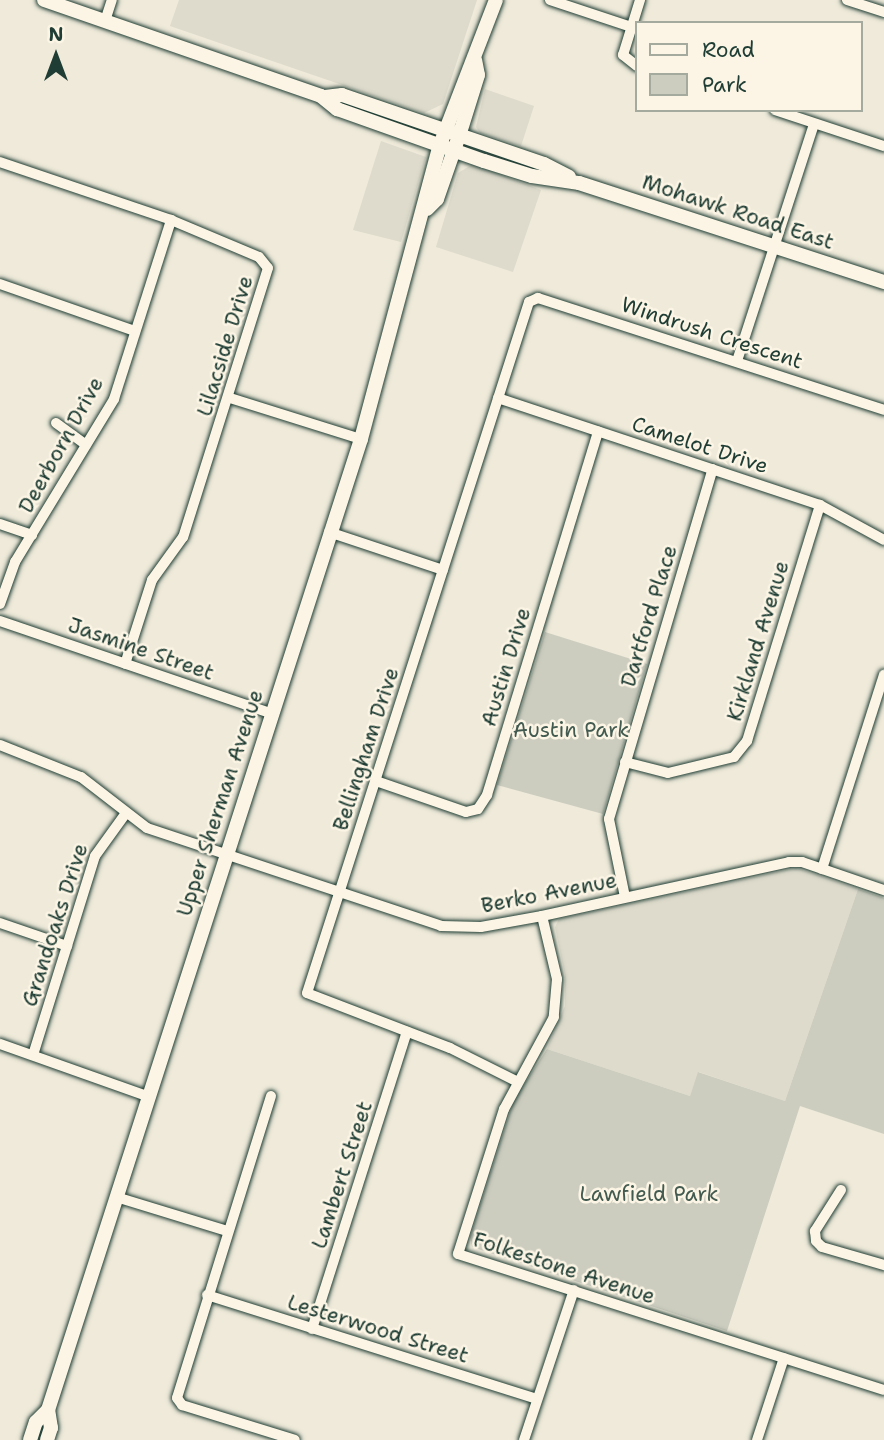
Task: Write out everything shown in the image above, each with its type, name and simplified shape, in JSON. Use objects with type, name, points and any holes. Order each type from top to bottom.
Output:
[{"type":"main road","name":"Mohawk Road East","points":[[44,0],[325,97],[342,95],[532,176],[579,183],[884,282]]},
{"type":"main road","name":"Upper Sherman Avenue","points":[[30,1440],[36,1422],[48,1410],[150,1097],[225,853],[361,439],[427,209],[425,195],[450,140],[466,71],[475,60],[496,0]]},
{"type":"main road","name":"Upper Sherman Avenue","points":[[47,1440],[51,1427],[48,1410]]},
{"type":"street","points":[[105,21],[112,0]]},
{"type":"street","points":[[550,0],[631,27]]},
{"type":"street","points":[[636,64],[623,55],[640,0]]},
{"type":"street","points":[[847,0],[884,12]]},
{"type":"street","points":[[781,112],[884,146]]},
{"type":"street","points":[[737,361],[814,124]]},
{"type":"street","name":"Lilacside Drive","points":[[0,162],[171,220],[259,257],[268,268],[230,398],[183,537],[152,580],[125,664]]},
{"type":"street","name":"Deerborn Drive","points":[[0,604],[11,570],[114,399],[171,220]]},
{"type":"street","points":[[0,284],[135,331]]},
{"type":"street","name":"Windrush Crescent","points":[[529,302],[538,298],[884,410]]},
{"type":"street","name":"Bellingham Drive","points":[[516,1081],[407,1032],[307,993],[529,302]]},
{"type":"street","points":[[230,398],[361,439]]},
{"type":"street","name":"Camelot Drive","points":[[498,398],[820,505],[884,540]]},
{"type":"street","points":[[56,423],[86,445]]},
{"type":"street","name":"Austin Drive","points":[[376,781],[466,812],[478,808],[487,795],[598,432]]},
{"type":"street","name":"Dartford Place","points":[[625,897],[609,819],[713,470]]},
{"type":"street","name":"Kirkland Avenue","points":[[625,762],[668,773],[734,757],[747,741],[820,505]]},
{"type":"street","points":[[0,524],[32,535]]},
{"type":"street","points":[[329,532],[443,570]]},
{"type":"street","name":"Jasmine Street","points":[[0,621],[271,713]]},
{"type":"street","points":[[822,869],[884,675]]},
{"type":"street","name":"Berko Avenue","points":[[0,745],[81,777],[148,828],[441,926],[481,927],[542,916],[789,862],[822,869],[884,890]]},
{"type":"street","name":"Grandoaks Drive","points":[[33,1055],[96,856],[126,813]]},
{"type":"street","name":"Folkestone Avenue","points":[[542,916],[557,979],[554,1017],[516,1081],[458,1254],[884,1390]]},
{"type":"street","points":[[0,923],[67,946]]},
{"type":"street","name":"Lambert Street","points":[[312,1329],[407,1032]]},
{"type":"street","points":[[0,1044],[150,1097]]},
{"type":"street","points":[[271,1096],[177,1391],[178,1402],[295,1440]]},
{"type":"street","points":[[841,1190],[815,1231],[816,1241],[822,1247],[884,1265]]},
{"type":"street","points":[[116,1197],[227,1231]]},
{"type":"street","points":[[524,1440],[574,1290]]},
{"type":"street","name":"Lesterwood Street","points":[[206,1295],[537,1399]]},
{"type":"street","points":[[757,1440],[784,1357]]},
{"type":"shaded area","points":[[179,0],[477,0],[443,104],[424,113],[170,26]]},
{"type":"shaded area","points":[[485,89],[534,106],[521,146],[480,133],[476,127]]},
{"type":"shaded area","points":[[381,141],[426,157],[401,242],[353,230]]},
{"type":"shaded area","points":[[473,164],[541,190],[513,272],[436,247],[458,173]]},
{"type":"shaded area","points":[[796,868],[858,889],[785,1101],[699,1072],[690,1096],[547,1049],[565,1006],[565,975],[555,927],[559,919]]},
{"type":"green space","name":"Austin Park","points":[[545,632],[647,664],[603,814],[497,785]]},
{"type":"green space","name":"Lawfield Park","points":[[858,889],[884,898],[884,1134],[800,1106],[727,1331],[472,1247],[470,1237],[514,1100],[547,1049],[690,1096],[698,1072],[785,1101]]}]
